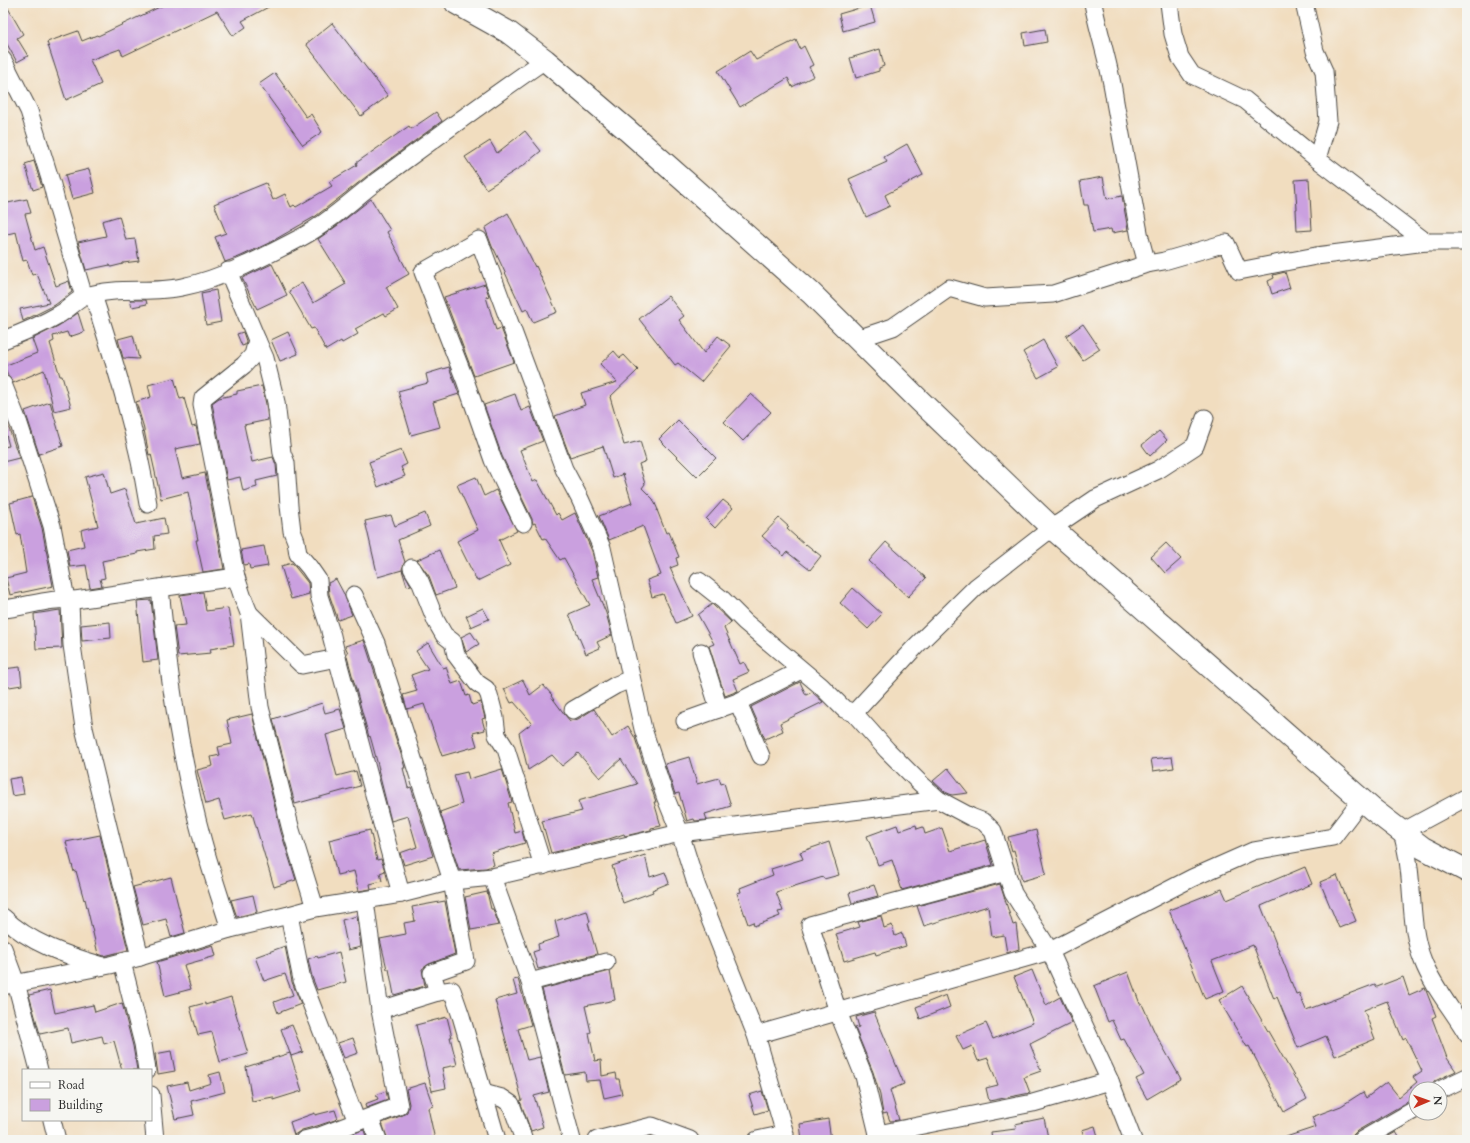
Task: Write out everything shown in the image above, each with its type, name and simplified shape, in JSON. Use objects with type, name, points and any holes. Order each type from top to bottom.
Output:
[{"type":"highway","points":[[459,4],[508,32],[544,60],[632,134],[811,293],[926,407],[1052,528],[1372,809],[1423,848],[1467,871]]},
{"type":"street","points":[[1093,3],[1113,83],[1115,102],[1140,238],[1147,264]]},
{"type":"street","points":[[1169,3],[1173,34],[1180,57],[1192,75],[1244,100],[1317,159],[1426,242]]},
{"type":"street","points":[[1304,3],[1315,51],[1324,71],[1328,121],[1317,159]]},
{"type":"street","points":[[3,60],[29,111],[58,209],[88,296],[104,331],[142,466],[148,504]]},
{"type":"street","points":[[3,340],[60,314],[88,296],[123,290],[181,288],[205,281],[304,236],[324,223],[418,151],[544,60]]},
{"type":"street","points":[[523,523],[492,460],[465,380],[423,272],[479,240],[564,469],[580,499],[602,548],[631,679],[646,736],[697,887],[756,1035],[785,1134],[758,1140]]},
{"type":"street","points":[[857,339],[893,327],[949,288],[985,298],[1053,294],[1147,264],[1164,261],[1226,243],[1239,271],[1316,256],[1426,242],[1467,242]]},
{"type":"street","points":[[228,271],[265,358],[276,402],[282,453],[286,464],[292,531],[296,541],[298,554],[318,580],[319,596],[330,631],[401,894]]},
{"type":"street","points":[[257,340],[253,355],[244,365],[203,398],[202,405],[236,577],[249,613],[260,707],[291,830],[315,908]]},
{"type":"street","points":[[3,384],[16,417],[52,526],[66,599],[70,604],[72,645],[84,728],[140,957]]},
{"type":"street","points":[[854,714],[916,646],[976,587],[1052,528],[1095,499],[1158,470],[1195,446],[1205,418]]},
{"type":"street","points":[[412,568],[420,581],[440,628],[444,635],[453,642],[456,655],[478,683],[486,689],[489,695],[495,718],[497,735],[506,748],[543,866]]},
{"type":"street","points":[[3,609],[47,601],[66,599],[75,600],[236,577]]},
{"type":"street","points":[[699,581],[821,686],[844,709],[854,714],[887,750],[938,800],[984,822],[993,831],[1013,893],[1050,951],[1110,1081],[1132,1140]]},
{"type":"street","points":[[160,588],[167,664],[186,768],[203,842],[230,929]]},
{"type":"street","points":[[354,595],[376,643],[452,881],[466,961],[432,973],[438,992]]},
{"type":"street","points":[[249,613],[302,665],[337,658]]},
{"type":"street","points":[[701,652],[719,709]]},
{"type":"street","points":[[685,721],[738,702],[801,670]]},
{"type":"street","points":[[573,710],[616,685],[631,679]]},
{"type":"street","points":[[738,702],[761,756]]},
{"type":"street","points":[[1467,797],[1402,832],[1409,867],[1413,917],[1417,942],[1423,962],[1467,1034]]},
{"type":"street","points":[[756,1035],[1050,951],[1192,878],[1253,851],[1333,837],[1362,799]]},
{"type":"street","points":[[10,985],[122,962],[230,929],[289,916],[315,908],[401,894],[452,881],[492,877],[680,833],[938,800]]},
{"type":"street","points":[[1006,872],[810,925],[838,1012],[864,1076],[878,1137],[1033,1103],[1110,1081]]},
{"type":"street","points":[[492,877],[530,982],[572,1140]]},
{"type":"street","points":[[304,1140],[320,1136],[399,1106],[380,1010],[365,900]]},
{"type":"street","points":[[289,916],[302,980],[364,1120],[378,1140]]},
{"type":"street","points":[[3,917],[15,929],[55,950],[105,966]]},
{"type":"street","points":[[3,948],[10,985],[39,1069]]},
{"type":"street","points":[[122,962],[143,1044],[147,1069]]},
{"type":"street","points":[[530,982],[606,962]]},
{"type":"street","points":[[380,1010],[438,992],[452,990],[497,1140]]},
{"type":"street","points":[[1448,1086],[1467,1077]]},
{"type":"street","points":[[483,1093],[502,1098],[511,1104],[524,1140]]},
{"type":"street","points":[[152,1106],[155,1140]]},
{"type":"street","points":[[1362,1140],[1408,1114]]},
{"type":"street","points":[[52,1121],[57,1140]]},
{"type":"street","points":[[597,1140],[652,1126],[690,1140]]},
{"type":"building","points":[[3,3],[5,3],[23,34],[17,38],[28,56],[17,62],[3,37]]},
{"type":"building","points":[[168,3],[276,3],[242,21],[246,27],[233,36],[217,11],[123,56],[120,49],[90,60],[101,84],[66,100],[47,42],[78,31],[82,41],[97,35],[98,36]]},
{"type":"building","points":[[870,5],[875,22],[843,31],[839,14]]},
{"type":"building","points":[[332,23],[388,96],[361,116],[306,44]]},
{"type":"building","points":[[1045,29],[1047,42],[1025,46],[1023,33]]},
{"type":"building","points":[[796,40],[800,49],[804,46],[813,65],[809,67],[814,76],[792,87],[788,78],[740,107],[718,71],[750,51],[756,60]]},
{"type":"building","points":[[880,49],[884,66],[879,68],[879,71],[856,78],[850,58]]},
{"type":"building","points":[[275,73],[306,117],[311,114],[322,132],[303,145],[259,84]]},
{"type":"building","points":[[436,112],[442,121],[371,173],[316,216],[269,243],[225,262],[215,237],[226,233],[214,204],[266,183],[273,200],[285,194],[291,207],[294,205],[296,207],[332,186],[329,182],[357,165],[356,163],[409,126],[411,129]]},
{"type":"building","points":[[525,131],[541,151],[524,165],[486,189],[465,157],[490,141],[497,153]]},
{"type":"building","points":[[907,144],[923,175],[885,195],[890,206],[866,217],[849,179],[887,162],[884,157]]},
{"type":"building","points":[[34,161],[42,187],[33,190],[25,164]]},
{"type":"building","points":[[89,169],[95,193],[72,199],[65,175]]},
{"type":"building","points":[[1103,177],[1107,199],[1122,196],[1128,230],[1112,233],[1111,229],[1093,232],[1088,205],[1084,205],[1080,181]]},
{"type":"building","points":[[1309,179],[1312,230],[1297,231],[1295,180]]},
{"type":"building","points":[[27,199],[31,213],[25,214],[35,250],[43,247],[56,286],[69,281],[72,292],[55,305],[23,321],[20,309],[49,303],[37,274],[32,275],[27,260],[23,261],[16,232],[3,235],[3,204]]},
{"type":"building","points":[[371,199],[390,230],[387,232],[409,274],[386,287],[398,309],[386,316],[384,313],[355,329],[358,334],[342,343],[341,341],[326,350],[314,328],[311,329],[289,291],[302,283],[313,303],[346,284],[318,239]]},
{"type":"building","points":[[508,213],[535,267],[536,266],[557,312],[533,322],[527,309],[523,311],[493,249],[485,228]]},
{"type":"building","points":[[119,216],[126,240],[135,239],[139,261],[123,263],[111,267],[110,265],[86,270],[78,242],[106,236],[102,221]]},
{"type":"building","points":[[272,264],[287,295],[257,309],[242,278]]},
{"type":"building","points":[[1285,272],[1290,288],[1272,294],[1268,281],[1274,278],[1273,275]]},
{"type":"building","points":[[485,284],[489,296],[486,297],[496,330],[501,328],[514,362],[474,376],[444,297]]},
{"type":"building","points":[[216,290],[221,322],[206,325],[201,293]]},
{"type":"building","points":[[668,296],[684,316],[679,320],[704,353],[718,336],[731,346],[701,382],[678,363],[675,365],[639,319]]},
{"type":"building","points":[[130,300],[146,300],[147,304],[132,307]]},
{"type":"building","points":[[78,313],[84,332],[69,337],[67,332],[53,336],[54,341],[50,343],[71,407],[54,411],[44,370],[13,383],[4,366],[37,353],[32,339],[58,326]]},
{"type":"building","points":[[1083,324],[1100,349],[1083,360],[1066,336]]},
{"type":"building","points":[[243,332],[246,341],[245,345],[242,346],[237,334]]},
{"type":"building","points":[[288,332],[298,354],[280,361],[271,340]]},
{"type":"building","points":[[133,335],[139,359],[123,358],[118,339]]},
{"type":"building","points":[[1043,340],[1058,367],[1038,378],[1023,352]]},
{"type":"building","points":[[614,351],[620,358],[624,355],[638,370],[610,397],[624,445],[640,441],[646,461],[639,464],[645,484],[642,488],[653,499],[666,533],[669,532],[679,557],[676,558],[678,565],[670,568],[692,616],[676,623],[663,594],[652,597],[647,580],[661,575],[643,526],[609,540],[599,516],[632,503],[623,474],[613,478],[603,446],[570,457],[555,416],[585,405],[581,393],[617,382],[600,364]]},
{"type":"building","points":[[449,367],[459,394],[433,402],[440,427],[411,435],[398,391],[428,383],[426,374]]},
{"type":"building","points":[[174,378],[180,399],[184,398],[192,427],[196,426],[200,444],[175,449],[182,478],[205,473],[224,569],[203,572],[188,492],[161,499],[151,454],[149,455],[143,425],[136,402],[151,397],[148,385]]},
{"type":"building","points":[[262,386],[268,420],[244,425],[252,462],[273,457],[276,465],[277,476],[256,481],[257,487],[243,491],[240,477],[227,480],[212,403],[219,398],[237,394],[237,391]]},
{"type":"building","points":[[515,394],[521,411],[530,407],[543,441],[520,450],[533,482],[537,480],[556,515],[558,513],[562,520],[575,513],[592,551],[598,577],[592,579],[606,613],[612,635],[597,642],[600,648],[586,654],[569,614],[590,605],[564,558],[560,560],[545,538],[543,539],[535,523],[533,524],[502,456],[484,405]]},
{"type":"building","points":[[751,394],[771,412],[743,441],[724,422]]},
{"type":"building","points":[[50,402],[63,446],[39,454],[25,411]]},
{"type":"building","points":[[3,411],[19,458],[3,462],[3,447],[9,446],[3,424]]},
{"type":"building","points":[[678,420],[716,458],[697,477],[659,439]]},
{"type":"building","points":[[1159,431],[1167,440],[1150,456],[1142,445]]},
{"type":"building","points":[[401,450],[407,464],[401,467],[405,476],[378,487],[369,462]]},
{"type":"building","points":[[104,472],[110,494],[125,489],[136,524],[164,518],[167,534],[154,536],[155,549],[102,561],[105,578],[100,579],[102,586],[90,588],[86,565],[70,567],[67,550],[84,546],[81,530],[98,526],[85,477]]},
{"type":"building","points":[[476,477],[484,496],[496,490],[517,531],[499,540],[510,565],[477,581],[457,541],[478,530],[457,485]]},
{"type":"building","points":[[32,497],[42,528],[53,586],[10,595],[6,578],[26,573],[20,534],[17,535],[10,503]]},
{"type":"building","points":[[723,500],[733,508],[715,528],[706,519]]},
{"type":"building","points":[[425,513],[430,526],[398,540],[405,562],[402,569],[411,585],[407,586],[402,570],[378,577],[365,521],[391,515],[395,526]]},
{"type":"building","points":[[779,518],[789,527],[787,529],[805,545],[806,544],[821,556],[810,570],[787,552],[784,556],[762,536]]},
{"type":"building","points":[[886,542],[926,578],[908,597],[869,561]]},
{"type":"building","points":[[1166,543],[1181,559],[1165,573],[1151,557]]},
{"type":"building","points":[[264,546],[268,566],[250,569],[249,564],[244,565],[241,550]]},
{"type":"building","points":[[439,550],[455,588],[436,595],[429,576],[417,560]]},
{"type":"building","points":[[292,563],[308,583],[309,594],[291,599],[281,566]]},
{"type":"building","points":[[336,579],[344,594],[352,615],[338,620],[329,594],[328,583]]},
{"type":"building","points":[[853,588],[882,614],[868,629],[840,603]]},
{"type":"building","points":[[203,592],[206,611],[228,608],[234,645],[210,649],[211,653],[178,656],[174,626],[186,625],[180,595]]},
{"type":"building","points":[[151,600],[158,660],[143,662],[137,601]]},
{"type":"building","points":[[712,604],[731,622],[724,628],[740,664],[744,662],[749,672],[733,679],[738,691],[725,696],[709,646],[714,644],[698,615]]},
{"type":"building","points":[[483,608],[489,619],[471,627],[466,616]]},
{"type":"building","points":[[60,610],[62,648],[36,649],[34,614]]},
{"type":"building","points":[[110,622],[111,638],[82,641],[81,625]]},
{"type":"building","points":[[471,632],[479,644],[466,652],[461,637]]},
{"type":"building","points":[[364,640],[401,754],[408,788],[411,787],[433,856],[404,865],[400,853],[417,847],[408,816],[391,821],[379,769],[346,653],[348,653],[345,646]]},
{"type":"building","points":[[428,643],[443,668],[446,667],[452,684],[461,681],[466,696],[469,695],[472,705],[481,702],[485,718],[482,719],[485,730],[473,733],[477,746],[442,756],[424,704],[407,709],[403,695],[417,691],[411,675],[428,669],[416,651]]},
{"type":"building","points":[[20,667],[22,685],[3,688],[3,669]]},
{"type":"building","points":[[523,680],[530,695],[543,685],[552,695],[551,696],[570,721],[578,719],[594,709],[612,737],[628,726],[635,738],[656,802],[654,802],[661,826],[651,828],[651,830],[625,836],[624,834],[551,853],[542,821],[582,811],[578,801],[637,784],[621,759],[600,778],[578,753],[562,766],[552,755],[528,770],[519,733],[532,723],[514,702],[511,703],[504,689]]},
{"type":"building","points":[[800,682],[806,695],[812,692],[823,702],[780,723],[783,731],[765,739],[751,707]]},
{"type":"building","points":[[322,703],[325,713],[340,709],[346,729],[326,735],[337,776],[356,771],[360,786],[295,804],[273,719]]},
{"type":"building","points":[[252,714],[281,832],[296,880],[274,887],[252,813],[225,820],[219,800],[206,804],[197,770],[213,766],[211,757],[220,755],[218,747],[232,744],[227,720]]},
{"type":"building","points":[[689,757],[697,784],[719,778],[721,784],[724,783],[731,806],[705,814],[707,820],[695,821],[694,819],[687,821],[679,793],[675,794],[665,764]]},
{"type":"building","points":[[1172,757],[1174,768],[1153,771],[1151,759]]},
{"type":"building","points":[[948,768],[968,793],[952,795],[945,792],[933,781]]},
{"type":"building","points":[[502,769],[512,802],[508,803],[515,833],[522,831],[525,843],[491,853],[494,865],[486,868],[459,870],[440,812],[462,804],[454,775],[467,772],[469,779]]},
{"type":"building","points":[[21,777],[24,794],[12,796],[9,779]]},
{"type":"building","points":[[897,825],[899,831],[916,825],[917,829],[923,827],[925,834],[942,828],[950,851],[985,840],[993,865],[902,890],[892,860],[878,865],[867,836]]},
{"type":"building","points":[[370,830],[377,860],[381,859],[385,871],[380,873],[382,881],[370,884],[371,889],[359,891],[354,871],[337,875],[329,840]]},
{"type":"building","points":[[1036,830],[1046,874],[1022,881],[1014,850],[1012,851],[1008,837]]},
{"type":"building","points":[[100,835],[128,950],[104,956],[98,954],[85,899],[84,900],[76,871],[74,872],[66,842]]},
{"type":"building","points":[[829,842],[839,875],[824,879],[823,877],[776,892],[783,911],[778,912],[780,916],[754,926],[753,922],[748,924],[737,893],[741,892],[740,888],[773,875],[771,869],[803,859],[800,852]]},
{"type":"building","points":[[645,855],[650,877],[665,872],[669,883],[652,890],[653,892],[623,903],[612,866]]},
{"type":"building","points":[[1305,867],[1312,884],[1261,906],[1296,994],[1299,993],[1306,1010],[1375,984],[1377,987],[1403,977],[1409,995],[1425,988],[1436,1016],[1432,1018],[1447,1058],[1456,1071],[1435,1081],[1416,1081],[1413,1077],[1422,1071],[1406,1038],[1403,1040],[1387,1001],[1364,1010],[1375,1039],[1335,1056],[1326,1036],[1298,1048],[1277,997],[1274,999],[1253,945],[1212,961],[1224,991],[1205,999],[1169,910],[1222,889],[1227,900]]},
{"type":"building","points":[[1337,875],[1356,921],[1339,928],[1320,882]]},
{"type":"building","points":[[171,877],[185,933],[171,937],[166,919],[143,925],[133,887]]},
{"type":"building","points":[[1000,884],[1013,925],[1016,924],[1019,949],[1007,953],[1004,935],[992,937],[988,906],[924,926],[917,906]]},
{"type":"building","points":[[874,885],[878,896],[852,903],[849,893]]},
{"type":"building","points":[[487,892],[491,909],[493,909],[499,925],[471,930],[465,897]]},
{"type":"building","points":[[253,895],[257,912],[237,917],[231,900]]},
{"type":"building","points":[[445,901],[455,954],[429,964],[422,969],[425,986],[394,995],[389,969],[387,969],[380,939],[406,934],[404,923],[415,921],[412,907]]},
{"type":"building","points":[[587,911],[590,922],[588,923],[597,954],[538,969],[533,952],[539,950],[538,944],[559,937],[555,921]]},
{"type":"building","points":[[357,916],[361,947],[348,950],[342,920]]},
{"type":"building","points":[[881,916],[884,928],[892,925],[895,936],[902,933],[906,946],[876,955],[875,952],[844,961],[836,934],[860,927],[858,922]]},
{"type":"building","points":[[213,945],[216,956],[184,965],[191,989],[165,996],[157,962]]},
{"type":"building","points":[[285,946],[292,982],[301,1004],[278,1013],[274,1002],[293,995],[285,974],[264,981],[255,957]]},
{"type":"building","points":[[339,952],[346,982],[317,990],[308,959],[317,956],[318,958]]},
{"type":"building","points":[[1032,970],[1046,1005],[1060,997],[1072,1023],[1030,1044],[1041,1071],[1024,1077],[1030,1093],[989,1101],[986,1088],[998,1085],[988,1058],[978,1061],[972,1046],[963,1050],[956,1036],[986,1023],[993,1039],[1033,1023],[1014,977]]},
{"type":"building","points":[[610,971],[615,1000],[585,1006],[591,1032],[589,1033],[595,1061],[601,1060],[602,1076],[616,1073],[617,1079],[619,1079],[622,1094],[604,1098],[600,1080],[586,1081],[585,1072],[565,1075],[542,989]]},
{"type":"building","points":[[1128,972],[1140,1004],[1142,1004],[1155,1033],[1181,1079],[1147,1099],[1136,1079],[1144,1075],[1124,1039],[1121,1040],[1112,1020],[1108,1022],[1094,986]]},
{"type":"building","points":[[518,979],[531,1025],[518,1029],[527,1060],[540,1057],[549,1092],[534,1096],[543,1127],[531,1131],[520,1101],[522,1100],[495,1000],[517,994],[513,980]]},
{"type":"building","points":[[1242,986],[1307,1099],[1284,1112],[1249,1046],[1247,1047],[1219,1000]]},
{"type":"building","points":[[50,990],[55,1013],[93,1005],[95,1012],[122,1003],[133,1046],[137,1069],[122,1069],[114,1041],[104,1044],[102,1036],[71,1043],[68,1028],[40,1034],[29,995]]},
{"type":"building","points":[[946,995],[950,1007],[920,1019],[916,1007]]},
{"type":"building","points":[[231,997],[248,1054],[220,1062],[212,1032],[198,1035],[190,1007],[205,1003],[205,1005]]},
{"type":"building","points":[[874,1012],[904,1084],[890,1090],[899,1120],[890,1121],[887,1113],[883,1114],[880,1095],[873,1072],[855,1028],[859,1027],[856,1017]]},
{"type":"building","points":[[447,1017],[457,1065],[442,1068],[446,1088],[432,1091],[416,1025]]},
{"type":"building","points":[[292,1025],[303,1052],[291,1056],[281,1029]]},
{"type":"building","points":[[353,1038],[358,1053],[344,1058],[338,1043]]},
{"type":"building","points":[[171,1051],[175,1071],[158,1074],[155,1054]]},
{"type":"building","points":[[290,1053],[302,1091],[273,1100],[273,1097],[252,1101],[246,1067]]},
{"type":"building","points":[[220,1072],[225,1092],[191,1101],[194,1115],[175,1119],[167,1086],[187,1082],[189,1090],[211,1083],[209,1075]]},
{"type":"building","points":[[1387,1082],[1399,1097],[1408,1090],[1408,1102],[1357,1131],[1353,1135],[1352,1140],[1283,1140],[1283,1138],[1316,1127],[1312,1117],[1341,1106],[1363,1092],[1366,1098]]},
{"type":"building","points":[[425,1083],[433,1106],[428,1108],[435,1140],[388,1140],[382,1123],[407,1112],[409,1104],[406,1089]]},
{"type":"building","points":[[386,1091],[388,1100],[366,1108],[365,1104],[378,1099],[376,1095]]},
{"type":"building","points":[[762,1091],[768,1110],[755,1114],[749,1095]]},
{"type":"building","points":[[335,1110],[338,1119],[302,1130],[294,1135],[290,1122],[315,1113],[315,1115]]},
{"type":"building","points":[[1044,1118],[1048,1138],[1040,1140],[992,1140],[991,1132],[1016,1129],[1015,1124]]},
{"type":"building","points":[[828,1119],[831,1140],[802,1140],[800,1124]]},
{"type":"building","points":[[1095,1126],[1099,1140],[1085,1140],[1082,1130]]},
{"type":"building","points":[[364,1130],[367,1140],[338,1140],[360,1131]]},
{"type":"building","points":[[1396,1132],[1401,1140],[1382,1140]]}]
